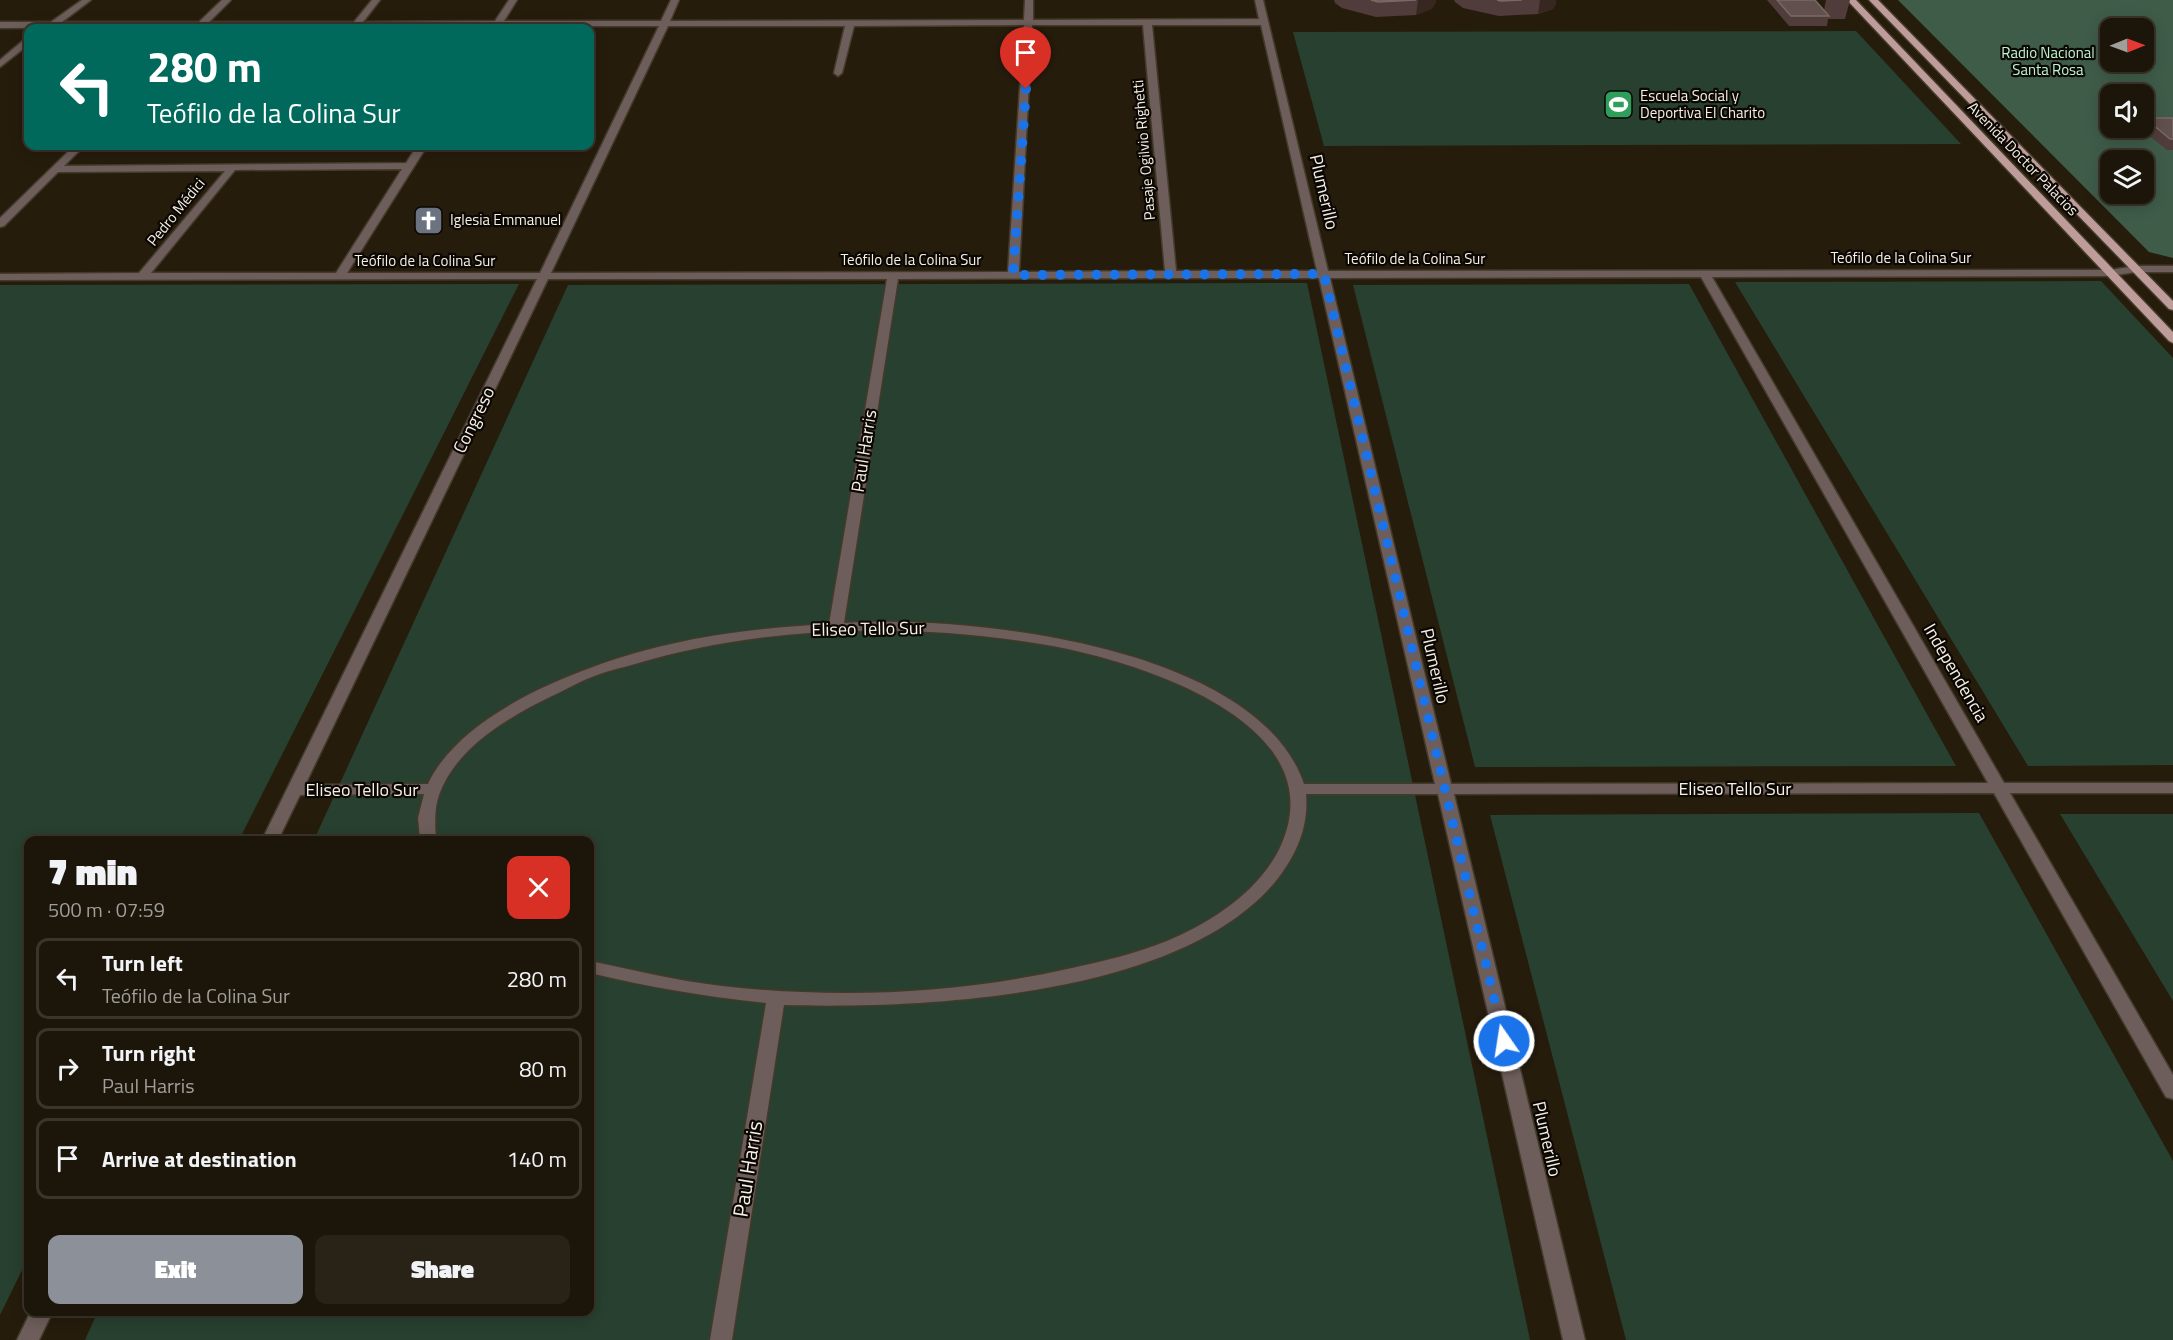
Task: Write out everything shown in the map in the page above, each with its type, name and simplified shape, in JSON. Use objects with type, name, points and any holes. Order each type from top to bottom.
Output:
[{"type":"main road","name":"Avenida Doctor Palacios","points":[[1851,0],[2173,339]]},
{"type":"main road","name":"Avenida Doctor Palacios","points":[[1873,0],[2173,307]]},
{"type":"street","points":[[53,24],[87,0]]},
{"type":"street","points":[[202,24],[227,0]]},
{"type":"street","points":[[357,24],[376,0]]},
{"type":"street","points":[[498,24],[513,0]]},
{"type":"street","name":"Congreso","points":[[272,836],[544,276],[675,0]]},
{"type":"street","points":[[1013,275],[1026,89],[1029,0]]},
{"type":"street","name":"Plumerillo","points":[[1259,0],[1574,1340]]},
{"type":"street","name":"Pasaje Ogilvio Righetti","points":[[1147,22],[1171,274]]},
{"type":"street","points":[[594,24],[1264,22]]},
{"type":"street","points":[[838,73],[850,23]]},
{"type":"street","points":[[0,25],[24,26]]},
{"type":"street","points":[[0,64],[24,44]]},
{"type":"street","points":[[0,224],[76,150]]},
{"type":"street","points":[[340,276],[419,150]]},
{"type":"street","points":[[56,169],[409,166]]},
{"type":"street","name":"Pedro Médici","points":[[144,276],[232,168]]},
{"type":"street","name":"Teófilo de la Colina Sur","points":[[0,276],[2110,273],[2136,269],[2173,268]]},
{"type":"street","name":"Independencia","points":[[1705,274],[2173,1092]]},
{"type":"street","name":"Paul Harris","points":[[836,628],[893,275]]},
{"type":"street","name":"Eliseo Tello Sur","points":[[427,836],[425,825],[431,789],[457,754],[491,724],[533,698],[582,676],[634,658],[736,637],[836,628],[933,627],[1016,634],[1094,650],[1134,661],[1209,692],[1240,712],[1265,734],[1285,760],[1297,789],[1298,817],[1289,846],[1272,874],[1248,900],[1211,927],[1165,949],[1073,976],[961,994],[776,999],[717,993],[652,982],[594,968]]},
{"type":"street","name":"Eliseo Tello Sur","points":[[1297,789],[2173,788]]},
{"type":"street","name":"Eliseo Tello Sur","points":[[294,790],[431,789]]},
{"type":"street","name":"Paul Harris","points":[[721,1340],[776,999]]},
{"type":"street","points":[[28,1340],[40,1316]]},
{"type":"green space","name":"Radio Nacional Santa Rosa","points":[[1898,0],[2173,0],[2173,258],[2149,252],[2101,204],[2154,204],[2154,150],[2100,150],[2100,203]]},
{"type":"green space","name":"Escuela Social y Deportiva El Charito","points":[[1856,31],[1961,144],[1324,146],[1293,32]]},
{"type":"green space","points":[[2101,281],[2173,358],[2173,765],[2028,766],[1735,282]]},
{"type":"green space","points":[[1307,283],[1530,1340],[85,1340],[96,1316],[594,1316],[594,836],[316,836],[568,285]]},
{"type":"green space","points":[[519,284],[241,836],[24,836],[24,1266],[0,1315],[0,285]]},
{"type":"green space","points":[[1689,284],[1956,766],[1475,767],[1353,285]]},
{"type":"green space","points":[[1979,813],[2173,1161],[2173,1340],[1626,1340],[1490,815]]},
{"type":"green space","points":[[2060,814],[2173,814],[2173,1001]]},
{"type":"building","points":[[1371,0],[1416,0],[1378,2]]},
{"type":"building","points":[[1777,0],[1815,0],[1829,16],[1791,16]]},
{"type":"building","points":[[2154,118],[2173,118],[2173,139],[2154,126]]},
{"type":"place","name":"Escuela Social y Deportiva El Charito","points":[[1619,105]]},
{"type":"place","name":"Iglesia Emmanuel","points":[[429,220]]},
{"type":"route","points":[[1026,89],[1013,275],[1324,274],[1504,1041]]}]
